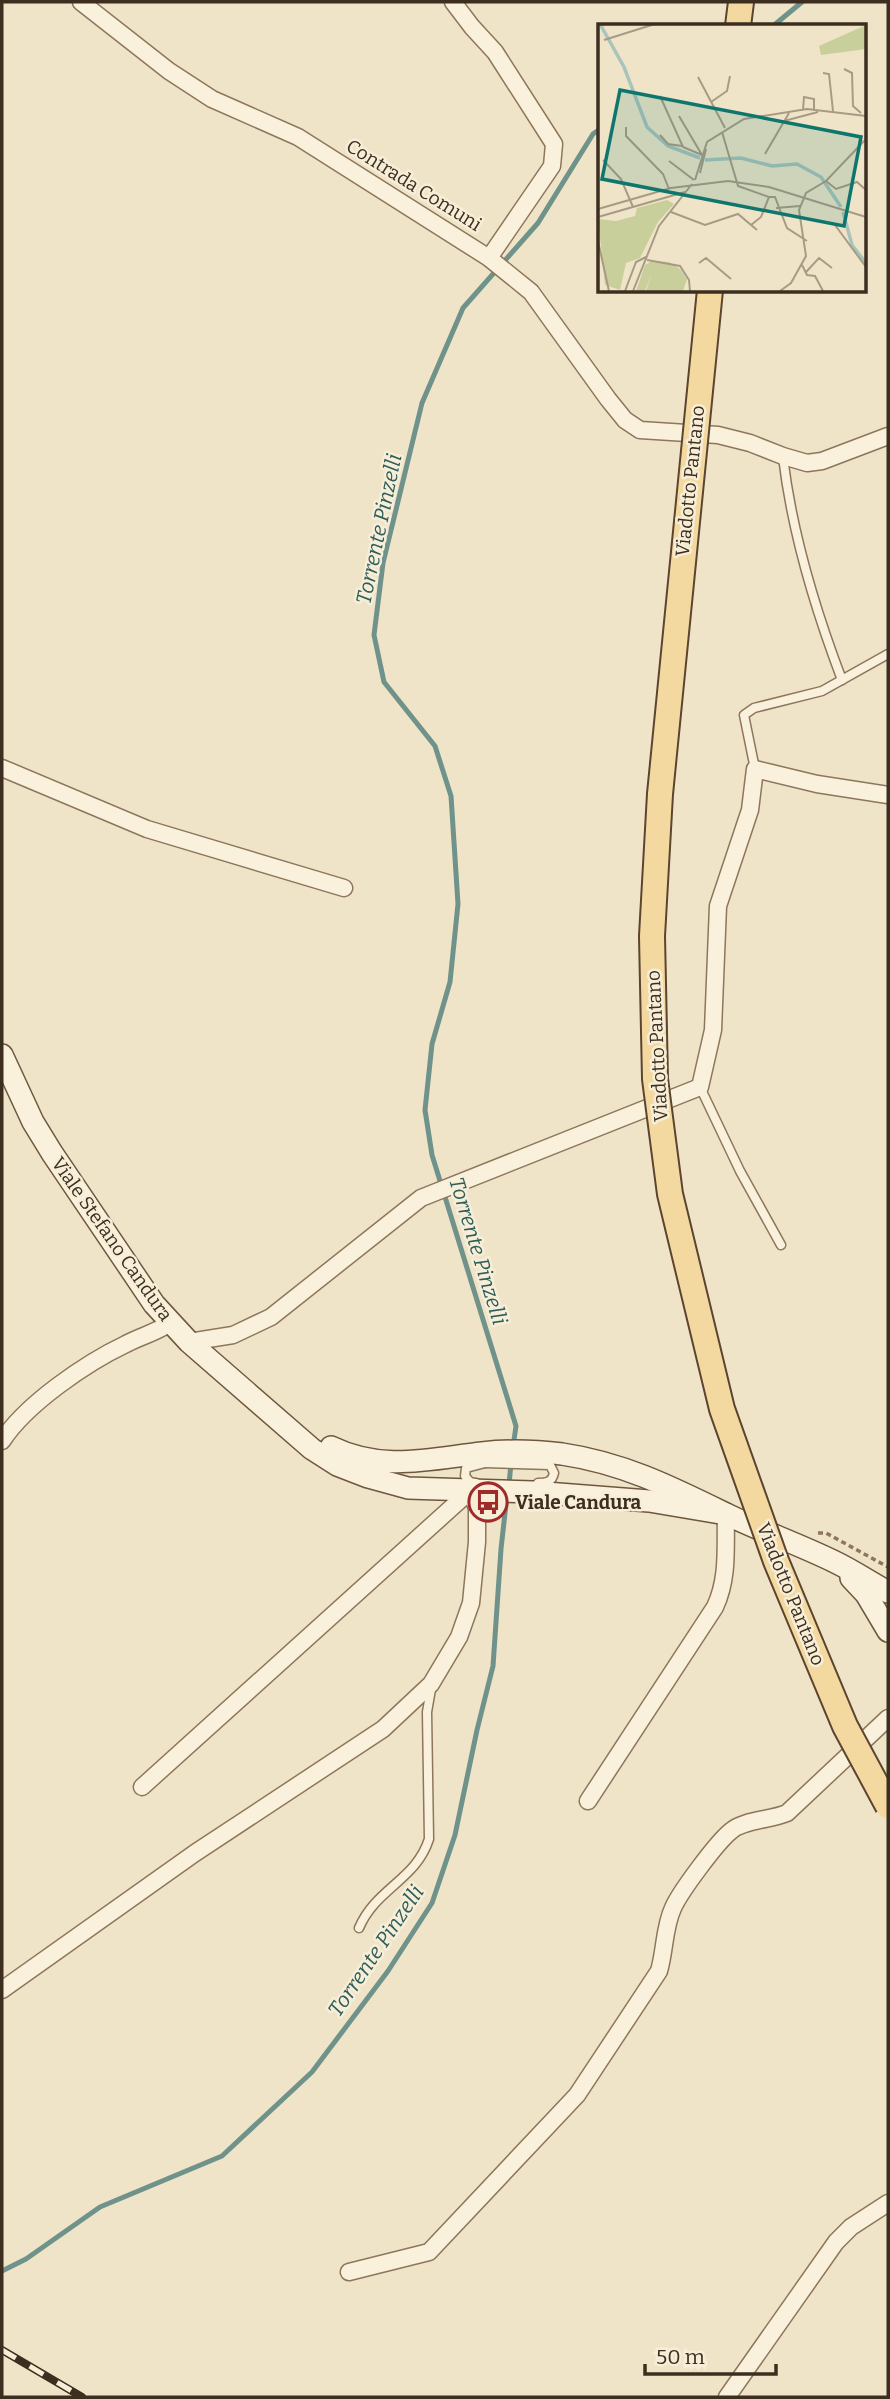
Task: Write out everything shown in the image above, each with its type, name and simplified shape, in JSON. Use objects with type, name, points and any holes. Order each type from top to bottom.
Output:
[{"type":"main road","points":[[738,24],[741,2]]},
{"type":"main road","name":"Viadotto Pantano","points":[[710,292],[660,794],[652,936],[655,1079],[670,1194],[722,1409],[776,1561],[845,1726],[888,1806]]},
{"type":"main road","name":"Viale Stefano Candura","points":[[2,1055],[33,1122],[52,1153],[132,1273],[170,1323],[285,1425],[337,1465],[408,1488],[506,1488],[649,1501],[726,1514]]},
{"type":"main road","name":"Viale Stefano Candura","points":[[285,1425],[342,1453],[385,1463],[528,1458],[560,1454],[612,1464],[653,1478],[835,1562],[888,1592]]},
{"type":"main road","points":[[835,1562],[866,1594],[888,1631]]},
{"type":"street","name":"Contrada Comuni","points":[[80,2],[169,71],[212,99],[298,137],[489,258],[531,292],[608,399],[625,420],[640,430],[688,431],[750,443],[807,463],[822,461],[888,436]]},
{"type":"street","points":[[453,2],[495,52],[554,144],[552,166],[489,258]]},
{"type":"street","points":[[2,768],[147,829],[344,888]]},
{"type":"street","points":[[189,1342],[233,1335],[271,1317],[421,1198],[700,1087],[712,1030],[718,906],[750,810],[755,769],[817,784],[888,795]]},
{"type":"street","points":[[2,1441],[47,1394],[70,1376],[128,1342],[154,1334],[170,1323]]},
{"type":"street","points":[[2,1990],[195,1853],[383,1729],[431,1684],[459,1637],[471,1603],[477,1542],[477,1508],[506,1488]]},
{"type":"street","points":[[142,1787],[506,1488]]},
{"type":"street","points":[[588,1801],[723,1590],[726,1514]]},
{"type":"street","points":[[349,2272],[429,2252],[577,2095],[659,1971],[673,1909],[685,1887],[731,1830],[743,1824],[774,1819],[787,1813],[888,1718]]},
{"type":"street","points":[[727,2397],[836,2242],[851,2227],[888,2203]]},
{"type":"lane","points":[[783,456],[800,541],[821,624],[842,680]]},
{"type":"lane","points":[[755,769],[744,715],[754,708],[822,691],[888,654]]},
{"type":"lane","points":[[700,1087],[740,1171],[781,1245]]},
{"type":"lane","points":[[491,1458],[466,1468],[465,1476],[470,1482],[506,1488],[548,1483],[554,1473],[550,1465],[528,1458]]},
{"type":"lane","points":[[359,1928],[365,1915],[379,1898],[413,1870],[424,1855],[429,1827],[427,1712],[431,1684]]},
{"type":"waterway","name":"Torrente Pinzelli","points":[[775,24],[802,2]]},
{"type":"waterway","name":"Torrente Pinzelli","points":[[513,1447],[516,1426],[432,1155],[425,1110],[432,1044],[450,982],[458,904],[451,796],[435,746],[384,682],[374,635],[383,563],[422,403],[463,308],[538,223],[593,134],[598,130]]},
{"type":"waterway","name":"Torrente Pinzelli","points":[[509,1485],[511,1463]]},
{"type":"waterway","name":"Torrente Pinzelli","points":[[2,2271],[26,2259],[100,2207],[222,2156],[312,2072],[388,1971],[432,1903],[455,1835],[493,1666],[507,1495]]},
{"type":"railway","points":[[2,2350],[82,2397]]},
{"type":"place","name":"Viale Candura","points":[[488,1502]]}]
